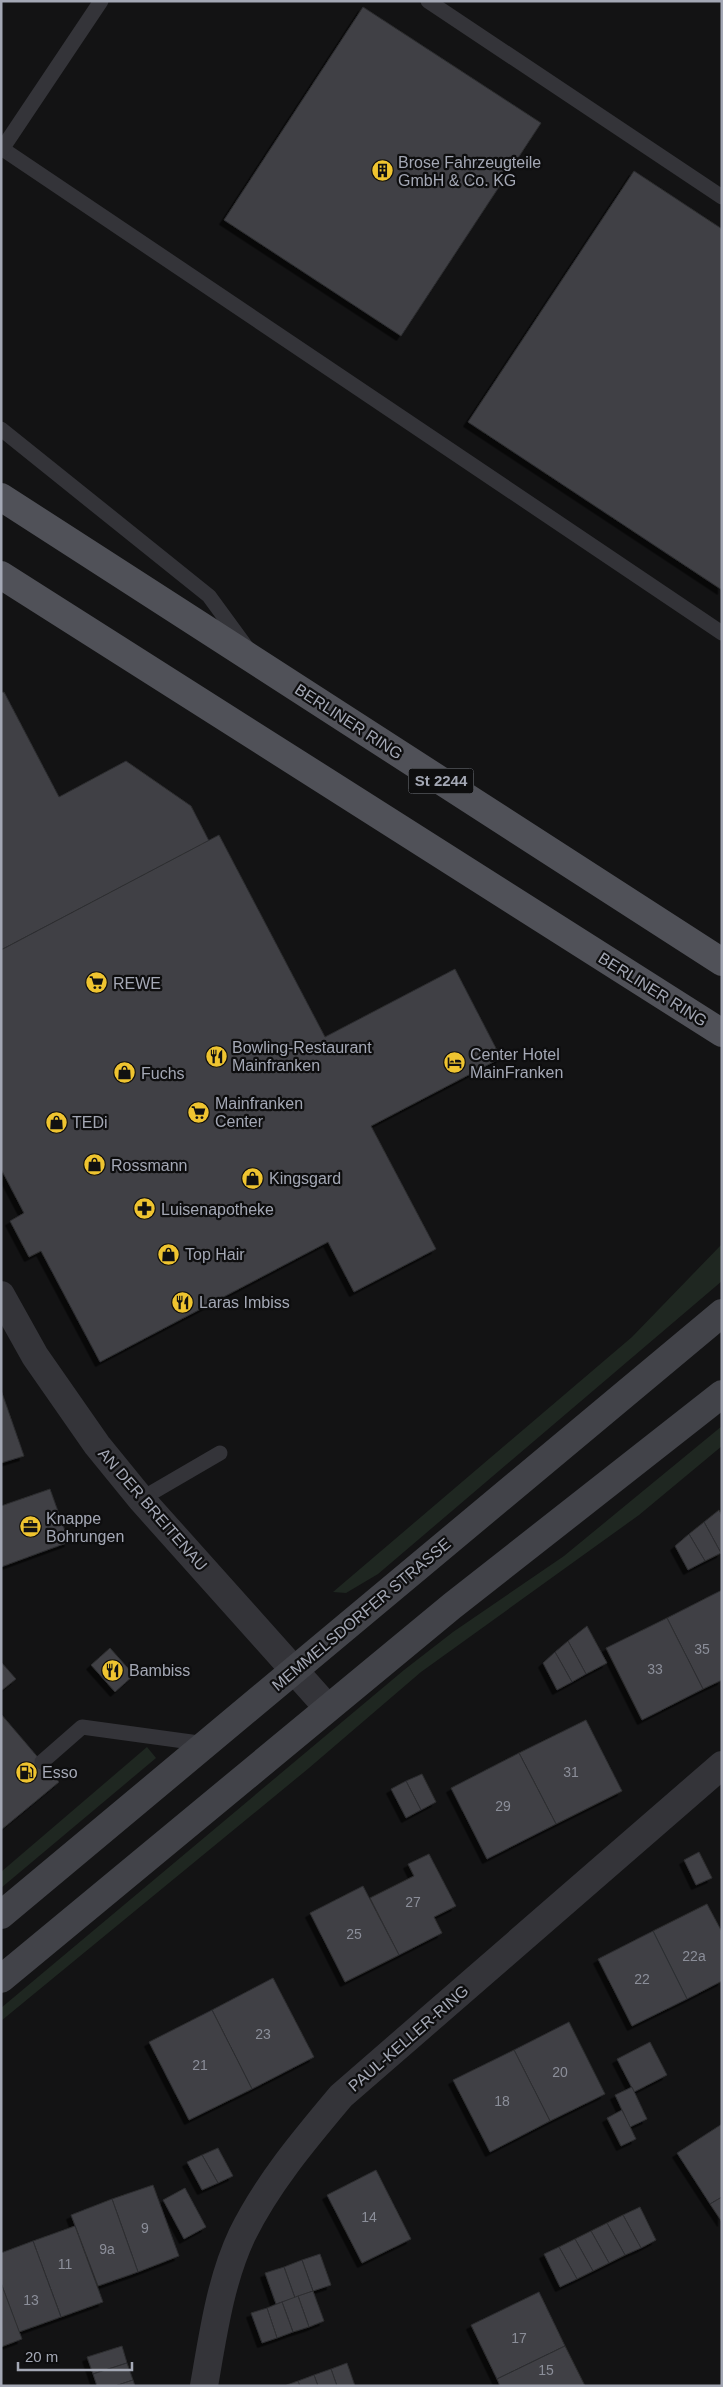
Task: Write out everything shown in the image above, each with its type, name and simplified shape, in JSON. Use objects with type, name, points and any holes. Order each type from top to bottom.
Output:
[{"type":"main road","name":"BERLINER RING","points":[[1,498],[722,962]]},
{"type":"main road","name":"BERLINER RING","points":[[1,575],[722,1032]]},
{"type":"main road","name":"MEMMELSDORFER STRASSE","points":[[1,1916],[722,1313]]},
{"type":"main road","points":[[1,1979],[452,1606],[722,1394]]},
{"type":"street","name":"AN DER BREITENAU","points":[[1,1295],[35,1356],[97,1445],[141,1499],[328,1707]]},
{"type":"street","name":"PAUL-KELLER-RING","points":[[204,2386],[221,2296],[242,2236],[294,2151],[340,2096],[722,1765]]},
{"type":"lane","points":[[101,1],[2,148],[722,634]]},
{"type":"lane","points":[[428,1],[722,197]]},
{"type":"lane","points":[[1,429],[209,596],[257,661]]},
{"type":"lane","points":[[141,1499],[220,1453]]},
{"type":"lane","points":[[42,1762],[82,1727],[206,1744]]},
{"type":"shaded area","points":[[722,1244],[722,1281],[378,1574],[346,1593],[333,1592],[632,1337]]},
{"type":"shaded area","points":[[722,1426],[722,1446],[639,1515],[421,1672],[309,1768],[1,2021],[1,2008],[404,1670],[453,1632],[564,1556]]},
{"type":"shaded area","points":[[147,1747],[156,1758],[1,1888],[1,1872]]},
{"type":"building","name":"Brose Fahrzeugteile GmbH & Co. KG","points":[[363,7],[541,123],[401,336],[224,220]]},
{"type":"building","points":[[634,171],[722,229],[722,590],[468,422]]},
{"type":"building","points":[[4,692],[59,797],[126,761],[191,806],[209,841],[1,950],[1,693]]},
{"type":"building","name":"Mainfranken Center","points":[[219,835],[325,1037],[455,969],[501,1058],[371,1126],[436,1249],[354,1292],[328,1242],[100,1362],[41,1251],[29,1257],[10,1221],[24,1213],[1,1169],[1,950]]},
{"type":"building","points":[[1,1390],[24,1456],[1,1463]]},
{"type":"building","points":[[50,1489],[69,1542],[1,1567],[1,1506]]},
{"type":"building","points":[[719,1510],[722,1516],[721,1553],[704,1522]]},
{"type":"building","points":[[704,1522],[721,1553],[705,1561],[689,1534]]},
{"type":"building","points":[[689,1534],[705,1561],[688,1570],[675,1546]]},
{"type":"building","points":[[722,1590],[722,1680],[703,1689],[667,1618]]},
{"type":"building","points":[[667,1618],[703,1689],[642,1720],[606,1648]]},
{"type":"building","points":[[587,1626],[607,1663],[586,1674],[568,1641]]},
{"type":"building","points":[[568,1641],[586,1674],[572,1682],[555,1652]]},
{"type":"building","name":"Bambiss","points":[[110,1648],[134,1675],[115,1692],[91,1665]]},
{"type":"building","points":[[555,1652],[572,1682],[557,1690],[543,1663]]},
{"type":"building","points":[[1,1662],[16,1679],[1,1691]]},
{"type":"building","name":"Esso","points":[[1,1714],[59,1782],[1,1830]]},
{"type":"building","points":[[586,1720],[622,1791],[556,1824],[519,1753]]},
{"type":"building","points":[[519,1753],[556,1824],[487,1859],[451,1788]]},
{"type":"building","points":[[422,1774],[436,1802],[421,1810],[406,1781]]},
{"type":"building","points":[[406,1781],[421,1810],[406,1818],[391,1789]]},
{"type":"building","points":[[699,1852],[712,1878],[696,1885],[684,1860]]},
{"type":"building","points":[[429,1854],[456,1906],[434,1917],[442,1933],[399,1955],[370,1898],[414,1876],[408,1864]]},
{"type":"building","points":[[363,1886],[399,1955],[345,1982],[310,1913]]},
{"type":"building","points":[[707,1904],[722,1932],[722,1981],[687,1999],[653,1931]]},
{"type":"building","points":[[653,1931],[687,1999],[632,2026],[598,1959]]},
{"type":"building","points":[[273,1978],[314,2057],[252,2089],[212,2010]]},
{"type":"building","points":[[212,2010],[252,2089],[189,2120],[149,2042]]},
{"type":"building","points":[[569,2022],[605,2094],[550,2121],[514,2050]]},
{"type":"building","points":[[650,2042],[667,2075],[634,2092],[617,2059]]},
{"type":"building","points":[[514,2050],[550,2121],[490,2152],[453,2080]]},
{"type":"building","points":[[632,2087],[647,2119],[630,2127],[615,2095]]},
{"type":"building","points":[[622,2110],[636,2139],[621,2146],[607,2118]]},
{"type":"building","points":[[722,2124],[722,2197],[710,2204],[677,2153]]},
{"type":"building","points":[[218,2148],[233,2176],[218,2183],[202,2155]]},
{"type":"building","points":[[202,2155],[218,2183],[202,2190],[187,2162]]},
{"type":"building","points":[[376,2170],[411,2239],[362,2263],[327,2195]]},
{"type":"building","points":[[153,2185],[179,2256],[138,2272],[112,2199]]},
{"type":"building","points":[[185,2188],[206,2227],[184,2239],[163,2200]]},
{"type":"building","points":[[722,2197],[722,2222],[710,2204]]},
{"type":"building","points":[[112,2199],[138,2272],[98,2286],[71,2215]]},
{"type":"building","points":[[640,2207],[656,2240],[641,2248],[623,2215]]},
{"type":"building","points":[[623,2215],[641,2248],[625,2255],[607,2223]]},
{"type":"building","points":[[607,2223],[625,2255],[609,2263],[591,2231]]},
{"type":"building","points":[[75,2226],[103,2302],[61,2317],[33,2241]]},
{"type":"building","points":[[591,2231],[609,2263],[593,2271],[575,2239]]},
{"type":"building","points":[[575,2239],[593,2271],[577,2279],[559,2247]]},
{"type":"building","points":[[33,2241],[61,2317],[19,2332],[1,2283],[1,2253]]},
{"type":"building","points":[[559,2247],[577,2279],[560,2287],[544,2254]]},
{"type":"building","points":[[320,2254],[331,2285],[313,2291],[302,2260]]},
{"type":"building","points":[[302,2260],[313,2291],[295,2298],[284,2267]]},
{"type":"building","points":[[284,2267],[295,2298],[276,2304],[265,2273]]},
{"type":"building","points":[[1,2283],[22,2339],[1,2347]]},
{"type":"building","points":[[313,2291],[324,2321],[309,2327],[298,2296]]},
{"type":"building","points":[[539,2292],[565,2346],[497,2379],[471,2325]]},
{"type":"building","points":[[298,2296],[309,2327],[293,2332],[282,2302]]},
{"type":"building","points":[[282,2302],[293,2332],[277,2338],[267,2308]]},
{"type":"building","points":[[267,2308],[277,2338],[262,2343],[251,2313]]},
{"type":"building","points":[[122,2346],[127,2363],[93,2374],[87,2357]]},
{"type":"building","points":[[565,2346],[585,2386],[500,2386],[497,2379]]},
{"type":"building","points":[[127,2363],[133,2380],[115,2386],[97,2386],[93,2374]]},
{"type":"building","points":[[347,2363],[355,2386],[337,2386],[331,2369]]},
{"type":"building","points":[[331,2369],[337,2386],[318,2386],[314,2375]]},
{"type":"building","points":[[314,2375],[318,2386],[300,2386],[298,2381]]},
{"type":"building","points":[[133,2380],[135,2386],[115,2386]]},
{"type":"building","points":[[298,2381],[300,2386],[284,2386]]},
{"type":"place","name":"Brose Fahrzeugteile GmbH & Co. KG","points":[[382,171]]},
{"type":"place","name":"REWE","points":[[97,983]]},
{"type":"place","name":"Bowling-Restaurant Mainfranken","points":[[216,1056]]},
{"type":"place","name":"Center Hotel MainFranken","points":[[454,1063]]},
{"type":"place","name":"Fuchs","points":[[125,1073]]},
{"type":"place","name":"Mainfranken Center","points":[[199,1112]]},
{"type":"place","name":"TEDi","points":[[56,1122]]},
{"type":"place","name":"Rossmann","points":[[95,1165]]},
{"type":"place","name":"Kingsgard","points":[[253,1178]]},
{"type":"place","name":"Luisenapotheke","points":[[145,1209]]},
{"type":"place","name":"Top Hair","points":[[169,1254]]},
{"type":"place","name":"Laras Imbiss","points":[[183,1302]]},
{"type":"place","name":"Knappe Bohrungen","points":[[30,1527]]},
{"type":"place","name":"Bambiss","points":[[113,1670]]},
{"type":"place","name":"Esso","points":[[26,1772]]}]
